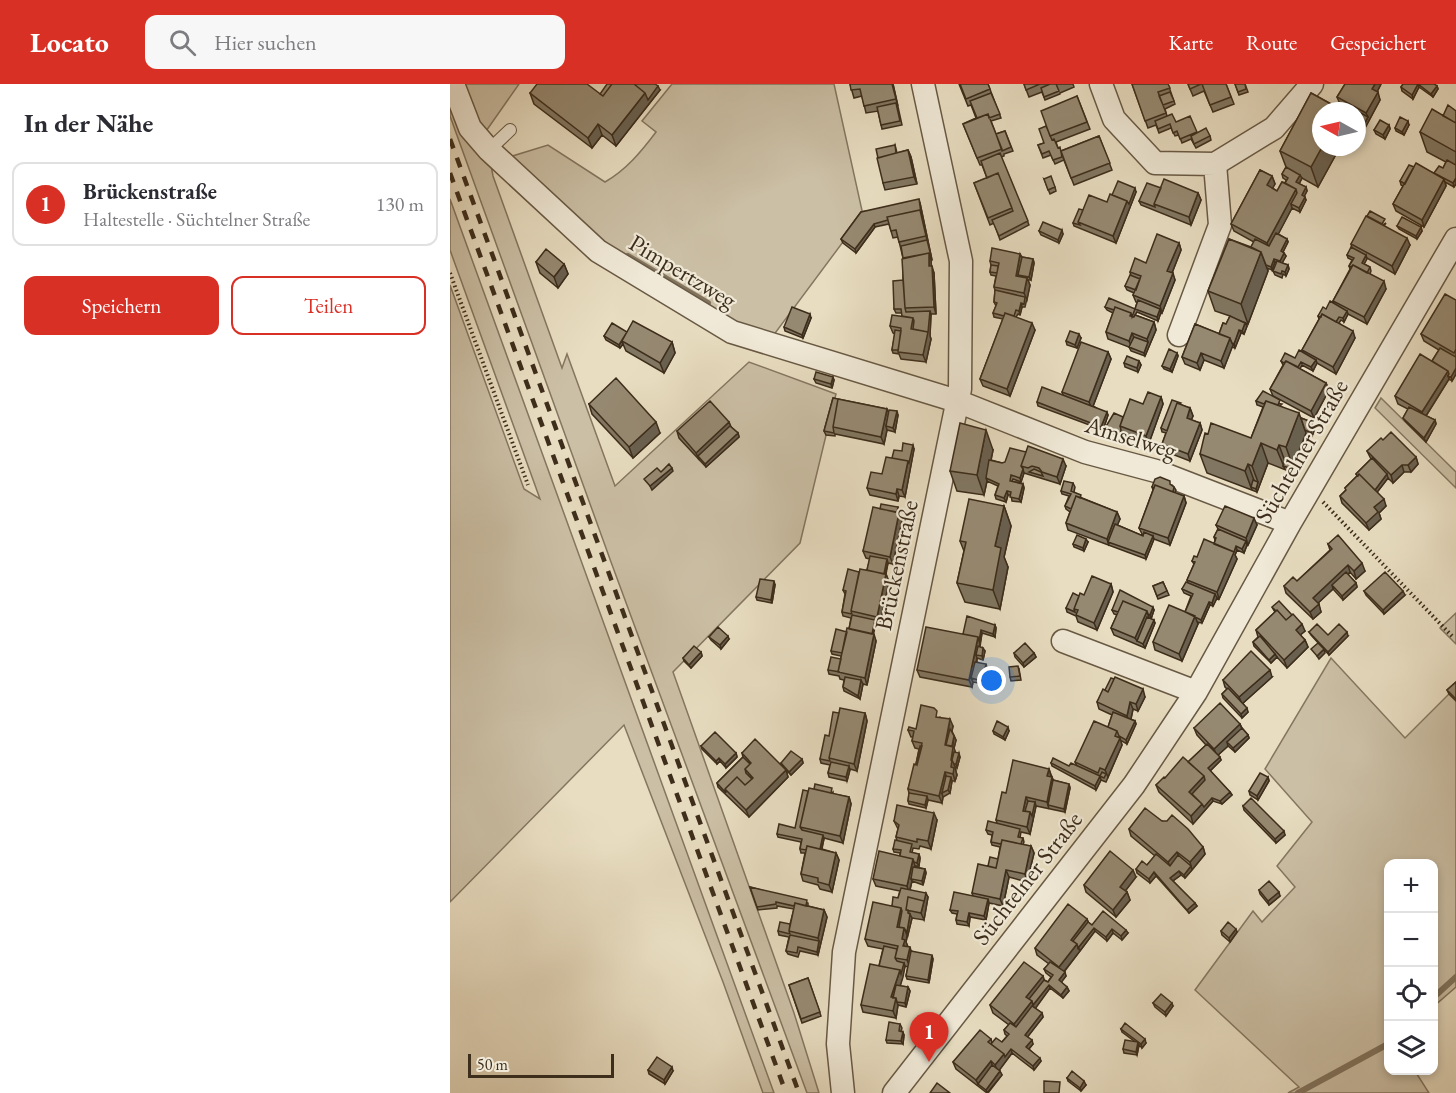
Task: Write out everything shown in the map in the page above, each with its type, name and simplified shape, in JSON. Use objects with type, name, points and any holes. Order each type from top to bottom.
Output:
[{"type":"street","name":"Pimpertzweg","points":[[453,84],[470,128],[489,150],[598,252],[732,332],[957,401]]},
{"type":"street","name":"Brückenstraße","points":[[843,1093],[838,1044],[844,952],[960,389],[962,261],[923,84]]},
{"type":"street","points":[[1101,84],[1114,119],[1155,163],[1215,164],[1274,128],[1312,84]]},
{"type":"street","points":[[1179,335],[1220,225],[1215,164]]},
{"type":"street","name":"Süchtelner Straße","points":[[894,1093],[1134,784],[1196,692],[1290,523],[1456,239]]},
{"type":"street","name":"Amselweg","points":[[957,401],[1084,452],[1156,471],[1290,523]]},
{"type":"street","points":[[1063,641],[1196,692]]},
{"type":"lane","points":[[489,150],[510,130]]},
{"type":"path","points":[[450,273],[528,486]]},
{"type":"path","points":[[1310,489],[1452,636]]},
{"type":"shaded area","points":[[460,84],[519,84],[484,134]]},
{"type":"shaded area","points":[[672,84],[834,84],[863,215],[773,336],[733,324],[598,244],[506,158],[548,145],[605,182],[633,160],[656,132],[642,121]]},
{"type":"shaded area","points":[[450,94],[490,160],[493,176],[562,368],[567,354],[615,486],[749,362],[836,394],[800,543],[673,672],[794,1013],[819,1093],[807,1093],[611,562],[450,116]]},
{"type":"shaded area","points":[[450,199],[774,1093],[763,1093],[723,982],[624,725],[450,902],[450,285],[524,489],[540,499],[450,250]]},
{"type":"shaded area","points":[[1381,398],[1456,472],[1456,488],[1375,408]]},
{"type":"shaded area","points":[[1456,613],[1456,644],[1440,628]]},
{"type":"shaded area","points":[[1331,658],[1405,738],[1456,687],[1456,987],[1438,1003],[1438,859],[1384,859],[1384,1075],[1418,1075],[1429,1093],[1288,1093],[1299,1087],[1195,990],[1253,911],[1262,922],[1295,887],[1277,866],[1312,822],[1265,769]]},
{"type":"building","points":[[537,84],[587,84],[603,96],[612,84],[634,84],[645,93],[612,135],[598,124],[588,138],[530,93]]},
{"type":"building","points":[[607,84],[612,84],[603,96],[600,94]]},
{"type":"building","points":[[634,84],[658,86],[648,100],[645,93]]},
{"type":"building","points":[[850,84],[892,84],[896,99],[864,106],[860,89],[851,90]]},
{"type":"building","points":[[960,84],[988,84],[990,89],[966,99]]},
{"type":"building","points":[[1024,84],[1040,84],[1026,90]]},
{"type":"building","points":[[1056,84],[1059,91],[1044,97],[1041,88]]},
{"type":"building","points":[[1132,84],[1168,84],[1170,88],[1158,92],[1166,113],[1145,121]]},
{"type":"building","points":[[1188,84],[1201,84],[1190,89]]},
{"type":"building","points":[[1202,84],[1226,84],[1231,97],[1210,105]]},
{"type":"building","points":[[1235,84],[1245,84],[1246,89],[1238,92]]},
{"type":"building","points":[[1345,84],[1375,84],[1372,89],[1378,92],[1366,113],[1366,102],[1346,102],[1337,97]]},
{"type":"building","points":[[1403,84],[1418,84],[1412,95],[1401,87]]},
{"type":"building","points":[[1418,84],[1434,84],[1437,86],[1431,94]]},
{"type":"building","points":[[1170,92],[1174,101],[1163,105],[1159,96]]},
{"type":"building","points":[[991,93],[1000,114],[989,118],[988,114],[977,118],[970,101]]},
{"type":"building","points":[[1311,93],[1327,102],[1312,102],[1312,156],[1317,156],[1311,167],[1280,151]]},
{"type":"building","points":[[1077,96],[1087,122],[1050,136],[1041,111]]},
{"type":"building","points":[[896,103],[900,121],[881,125],[877,107]]},
{"type":"building","points":[[1448,105],[1456,111],[1456,123],[1443,116]]},
{"type":"building","points":[[1432,109],[1456,123],[1456,152],[1420,132]]},
{"type":"building","points":[[988,114],[1002,149],[977,158],[963,124]]},
{"type":"building","points":[[1172,114],[1176,122],[1190,116],[1197,132],[1180,139],[1177,131],[1173,133],[1170,124],[1158,129],[1155,121]]},
{"type":"building","points":[[1400,117],[1408,121],[1402,132],[1395,128]]},
{"type":"building","points":[[1380,120],[1389,125],[1383,135],[1374,130]]},
{"type":"building","points":[[1046,126],[1052,140],[1054,139],[1058,148],[1060,147],[1062,157],[1053,160],[1049,151],[1042,154],[1038,145],[1044,143],[1039,129]]},
{"type":"building","points":[[1206,128],[1210,136],[1194,144],[1191,136]]},
{"type":"building","points":[[1005,131],[1011,147],[1002,151],[996,134]]},
{"type":"building","points":[[1099,136],[1110,163],[1071,178],[1061,151]]},
{"type":"building","points":[[895,145],[896,153],[878,158],[876,149]]},
{"type":"building","points":[[908,150],[914,177],[883,183],[877,158]]},
{"type":"building","points":[[1000,153],[1028,221],[999,236],[992,220],[1013,211],[998,173],[987,178],[981,161]]},
{"type":"building","points":[[1447,160],[1456,165],[1456,178],[1453,183],[1434,173],[1439,166],[1443,168]]},
{"type":"building","points":[[1416,163],[1444,179],[1422,220],[1393,204]]},
{"type":"building","points":[[1409,165],[1414,167],[1405,184],[1400,181]]},
{"type":"building","points":[[1286,167],[1300,175],[1296,182],[1306,187],[1302,195],[1305,197],[1299,208],[1291,204],[1297,193],[1296,189],[1285,183],[1288,178],[1282,174]]},
{"type":"building","points":[[1260,170],[1272,176],[1267,185],[1277,191],[1282,182],[1296,189],[1267,243],[1231,224]]},
{"type":"building","points":[[998,173],[1012,208],[988,218],[974,183]]},
{"type":"building","points":[[1051,176],[1055,187],[1048,190],[1044,179]]},
{"type":"building","points":[[1164,179],[1198,193],[1189,217],[1154,204]]},
{"type":"building","points":[[1118,181],[1135,188],[1129,204],[1112,195]]},
{"type":"building","points":[[1147,183],[1161,188],[1154,204],[1155,207],[1139,201]]},
{"type":"building","points":[[1110,194],[1127,201],[1113,236],[1078,222],[1089,195],[1107,202]]},
{"type":"building","points":[[919,199],[921,213],[920,210],[887,217],[888,220],[874,224],[855,249],[841,239],[861,212]]},
{"type":"building","points":[[1079,209],[1083,210],[1078,222],[1080,225],[1073,223]]},
{"type":"building","points":[[920,210],[926,236],[899,242],[896,230],[891,231],[887,217]]},
{"type":"building","points":[[1370,211],[1385,219],[1382,224],[1367,216]]},
{"type":"building","points":[[1366,216],[1407,238],[1392,266],[1351,244]]},
{"type":"building","points":[[1402,217],[1421,227],[1416,236],[1397,226]]},
{"type":"building","points":[[1043,222],[1062,230],[1058,240],[1039,231]]},
{"type":"building","points":[[1276,233],[1287,239],[1281,251],[1284,253],[1280,261],[1274,259],[1271,267],[1266,265],[1261,252],[1251,247],[1255,239],[1269,246]]},
{"type":"building","points":[[1157,234],[1179,243],[1167,271],[1173,273],[1160,306],[1133,295],[1141,276],[1130,272],[1135,258],[1146,263]]},
{"type":"building","points":[[1229,239],[1261,252],[1241,304],[1208,291]]},
{"type":"building","points":[[927,240],[930,257],[929,253],[903,258],[901,246]]},
{"type":"building","points":[[1351,247],[1366,255],[1362,263],[1370,267],[1367,273],[1353,265],[1349,266],[1354,258],[1347,255]]},
{"type":"building","points":[[992,248],[1020,254],[1016,276],[1027,278],[1024,293],[994,287],[999,263],[990,261]]},
{"type":"building","points":[[546,249],[564,264],[554,277],[536,262]]},
{"type":"building","points":[[929,253],[934,307],[905,308],[902,259]]},
{"type":"building","points":[[1022,257],[1033,259],[1029,277],[1018,275]]},
{"type":"building","points":[[1277,261],[1288,265],[1285,272],[1282,271],[1281,274],[1273,271]]},
{"type":"building","points":[[991,265],[998,266],[997,273],[990,272]]},
{"type":"building","points":[[1353,265],[1384,281],[1364,317],[1333,301]]},
{"type":"building","points":[[1130,275],[1140,279],[1136,290],[1125,286]]},
{"type":"building","points":[[903,280],[906,312],[930,311],[928,332],[913,329],[913,318],[902,316],[901,309],[894,309],[893,281]]},
{"type":"building","points":[[995,290],[1025,297],[1024,304],[1021,303],[1019,311],[1016,310],[1014,316],[993,313],[997,303],[994,302]]},
{"type":"building","points":[[1445,294],[1456,300],[1456,349],[1454,353],[1421,334]]},
{"type":"building","points":[[1109,298],[1135,309],[1132,317],[1131,313],[1115,307],[1114,310],[1105,307]]},
{"type":"building","points":[[1138,300],[1160,309],[1157,317],[1135,309]]},
{"type":"building","points":[[1330,301],[1347,311],[1343,318],[1339,317],[1336,322],[1322,314],[1321,317],[1318,316],[1323,307],[1326,309]]},
{"type":"building","points":[[792,307],[810,314],[802,335],[784,327]]},
{"type":"building","points":[[1115,307],[1131,313],[1130,316],[1135,315],[1154,322],[1147,339],[1132,333],[1129,341],[1106,332]]},
{"type":"building","points":[[1005,313],[1032,323],[1007,389],[980,379]]},
{"type":"building","points":[[1322,314],[1353,331],[1333,367],[1302,350]]},
{"type":"building","points":[[892,315],[913,318],[911,329],[928,332],[923,355],[898,352],[901,328],[890,326]]},
{"type":"building","points":[[1230,316],[1245,323],[1242,331],[1239,330],[1234,344],[1230,338],[1219,334],[1223,323],[1226,324]]},
{"type":"building","points":[[633,321],[672,342],[660,363],[622,341]]},
{"type":"building","points":[[612,323],[627,332],[619,345],[604,336]]},
{"type":"building","points":[[1195,324],[1230,338],[1221,361],[1201,353],[1197,363],[1182,357]]},
{"type":"building","points":[[895,330],[901,331],[898,350],[892,350]]},
{"type":"building","points":[[1070,331],[1079,334],[1075,345],[1066,341]]},
{"type":"building","points":[[1134,337],[1148,342],[1144,353],[1129,347]]},
{"type":"building","points":[[1081,342],[1108,352],[1089,402],[1062,392]]},
{"type":"building","points":[[1440,348],[1456,357],[1456,368],[1451,377],[1448,376],[1448,371],[1432,361]]},
{"type":"building","points":[[1169,349],[1177,353],[1170,369],[1162,366]]},
{"type":"building","points":[[1299,350],[1316,360],[1311,367],[1301,362],[1298,367],[1281,361],[1285,353],[1295,358]]},
{"type":"building","points":[[1420,354],[1448,371],[1422,412],[1395,396]]},
{"type":"building","points":[[1127,356],[1139,361],[1137,368],[1124,363]]},
{"type":"building","points":[[1286,361],[1326,383],[1311,411],[1270,389]]},
{"type":"building","points":[[816,372],[833,377],[831,384],[814,379]]},
{"type":"building","points":[[616,378],[656,422],[629,447],[589,404]]},
{"type":"building","points":[[1042,387],[1107,412],[1101,427],[1037,402]]},
{"type":"building","points":[[1263,391],[1280,400],[1278,405],[1256,401]]},
{"type":"building","points":[[1148,392],[1161,397],[1146,436],[1120,426],[1130,399],[1143,404]]},
{"type":"building","points":[[833,398],[838,399],[834,433],[824,431]]},
{"type":"building","points":[[838,399],[887,409],[881,437],[833,427]]},
{"type":"building","points":[[1172,400],[1181,403],[1177,403],[1167,431],[1161,428]]},
{"type":"building","points":[[710,401],[729,422],[696,453],[677,431]]},
{"type":"building","points":[[1266,401],[1299,413],[1286,447],[1279,445],[1277,450],[1261,443],[1252,466],[1248,464],[1245,471],[1200,454],[1205,433],[1208,434],[1211,423],[1251,438]]},
{"type":"building","points":[[1177,403],[1190,408],[1187,418],[1200,423],[1188,454],[1162,444]]},
{"type":"building","points":[[1409,407],[1435,420],[1424,438],[1403,418]]},
{"type":"building","points":[[889,410],[897,411],[893,428],[886,426]]},
{"type":"building","points":[[1114,413],[1123,417],[1120,434],[1105,428]]},
{"type":"building","points":[[1301,418],[1314,423],[1311,433],[1305,430]]},
{"type":"building","points":[[960,423],[986,430],[977,475],[950,471]]},
{"type":"building","points":[[730,426],[738,433],[705,464],[698,456]]},
{"type":"building","points":[[1391,432],[1416,457],[1408,465],[1402,465],[1391,475],[1367,451]]},
{"type":"building","points":[[903,443],[913,445],[909,463],[892,458],[894,450],[902,451]]},
{"type":"building","points":[[1028,446],[1063,459],[1057,477],[1042,472],[1039,468],[1021,466]]},
{"type":"building","points":[[1010,448],[1026,452],[1020,478],[1011,475],[1010,481],[1023,484],[1019,499],[1010,497],[1011,492],[1007,491],[1004,498],[995,495],[999,484],[986,478],[989,460],[1005,462]]},
{"type":"building","points":[[886,457],[908,461],[902,490],[897,489],[896,494],[867,488],[871,472],[882,474]]},
{"type":"building","points":[[1372,458],[1387,474],[1375,490],[1359,474],[1358,476],[1356,474]]},
{"type":"building","points":[[1285,461],[1292,464],[1290,468],[1283,466]]},
{"type":"building","points":[[669,464],[672,468],[650,486],[644,479],[657,468],[661,472]]},
{"type":"building","points":[[1034,469],[1041,472],[1043,476],[1029,472]]},
{"type":"building","points":[[1359,474],[1384,499],[1374,507],[1378,512],[1366,523],[1340,496]]},
{"type":"building","points":[[1160,477],[1170,481],[1174,487],[1173,492],[1155,485],[1154,488],[1152,487],[1155,479]]},
{"type":"building","points":[[1253,480],[1258,482],[1256,489],[1251,487]]},
{"type":"building","points":[[1064,481],[1073,483],[1071,491],[1081,495],[1080,498],[1076,496],[1071,509],[1065,506],[1071,494],[1061,491]]},
{"type":"building","points":[[1155,485],[1184,496],[1168,538],[1139,528]]},
{"type":"building","points":[[1076,496],[1117,512],[1107,539],[1066,523]]},
{"type":"building","points":[[969,499],[1004,506],[995,546],[1001,548],[993,590],[957,583],[966,542],[960,541]]},
{"type":"building","points":[[881,504],[898,507],[897,512],[880,509]]},
{"type":"building","points":[[1225,506],[1254,518],[1246,538],[1216,525]]},
{"type":"building","points":[[873,507],[899,513],[890,557],[863,551]]},
{"type":"building","points":[[1115,524],[1143,536],[1144,532],[1153,536],[1145,555],[1108,542]]},
{"type":"building","points":[[1218,529],[1246,541],[1242,549],[1236,546],[1234,552],[1214,544],[1216,538],[1214,537]]},
{"type":"building","points":[[1077,535],[1086,539],[1083,548],[1073,544]]},
{"type":"building","points":[[1338,535],[1362,563],[1354,571],[1348,565],[1313,598],[1319,604],[1310,612],[1284,586],[1293,577],[1297,581],[1332,549],[1328,544]]},
{"type":"building","points":[[1204,539],[1234,552],[1217,592],[1187,580],[1195,562],[1192,561],[1194,556],[1197,557]]},
{"type":"building","points":[[870,556],[887,559],[884,574],[867,570]]},
{"type":"building","points":[[848,569],[859,572],[852,614],[842,612],[846,591],[843,590]]},
{"type":"building","points":[[860,569],[886,574],[877,617],[851,611]]},
{"type":"building","points":[[1346,572],[1356,583],[1342,596],[1332,585]]},
{"type":"building","points":[[1385,572],[1403,591],[1383,610],[1364,591]]},
{"type":"building","points":[[1092,576],[1111,584],[1094,623],[1076,615],[1078,610],[1074,609],[1080,593],[1084,595]]},
{"type":"building","points":[[760,579],[774,581],[771,600],[756,597]]},
{"type":"building","points":[[1163,582],[1167,591],[1157,596],[1153,586]]},
{"type":"building","points":[[1186,582],[1215,594],[1201,620],[1185,612],[1193,594],[1182,589]]},
{"type":"building","points":[[1120,590],[1153,607],[1150,615],[1147,611],[1123,601],[1118,612],[1112,610]]},
{"type":"building","points":[[1073,593],[1079,596],[1075,612],[1066,608]]},
{"type":"building","points":[[1123,601],[1147,611],[1135,638],[1111,628]]},
{"type":"building","points":[[1279,601],[1292,615],[1286,620],[1272,607]]},
{"type":"building","points":[[1169,605],[1195,616],[1179,654],[1153,642]]},
{"type":"building","points":[[1277,610],[1286,620],[1293,614],[1302,624],[1296,630],[1305,640],[1284,660],[1256,630]]},
{"type":"building","points":[[852,615],[875,620],[872,634],[849,629]]},
{"type":"building","points":[[967,616],[995,625],[993,634],[981,630],[979,641],[978,637],[963,634]]},
{"type":"building","points":[[1147,617],[1154,620],[1143,644],[1137,641]]},
{"type":"building","points":[[1317,624],[1328,635],[1339,624],[1347,632],[1328,652],[1309,632]]},
{"type":"building","points":[[718,627],[728,636],[720,645],[709,637]]},
{"type":"building","points":[[926,627],[978,637],[969,680],[917,670]]},
{"type":"building","points":[[847,628],[874,634],[865,678],[838,672]]},
{"type":"building","points":[[836,629],[847,632],[842,653],[831,651]]},
{"type":"building","points":[[1260,636],[1275,654],[1269,660],[1253,642]]},
{"type":"building","points":[[1025,643],[1034,653],[1023,663],[1014,653]]},
{"type":"building","points":[[1318,643],[1324,649],[1317,656],[1311,649]]},
{"type":"building","points":[[694,646],[701,652],[689,665],[683,658]]},
{"type":"building","points":[[978,646],[983,648],[982,656],[976,655]]},
{"type":"building","points":[[1251,651],[1270,670],[1239,697],[1223,680]]},
{"type":"building","points":[[831,657],[841,659],[838,672],[828,670]]},
{"type":"building","points":[[975,662],[986,664],[982,681],[971,678]]},
{"type":"building","points":[[1018,666],[1020,676],[1010,677],[1009,667]]},
{"type":"building","points":[[845,677],[861,680],[858,696],[843,687]]},
{"type":"building","points":[[1115,677],[1143,689],[1136,704],[1130,702],[1127,716],[1097,702],[1103,689],[1108,692]]},
{"type":"building","points":[[1111,678],[1114,679],[1108,692],[1105,690]]},
{"type":"building","points":[[1456,682],[1456,699],[1447,690]]},
{"type":"building","points":[[1228,688],[1247,708],[1241,714],[1222,694]]},
{"type":"building","points":[[1220,703],[1240,724],[1214,749],[1194,728]]},
{"type":"building","points":[[921,705],[934,708],[937,711],[936,717],[950,719],[945,745],[953,747],[951,767],[954,768],[953,774],[945,772],[939,796],[908,789],[922,743],[912,741],[914,731],[908,730],[909,727],[916,729]]},
{"type":"building","points":[[840,708],[865,713],[854,764],[829,758]]},
{"type":"building","points":[[833,712],[839,713],[830,761],[820,759],[825,735],[829,736]]},
{"type":"building","points":[[1113,712],[1135,721],[1126,740],[1119,736],[1117,731],[1108,727]]},
{"type":"building","points":[[997,721],[1008,727],[1003,737],[993,731]]},
{"type":"building","points":[[1094,721],[1117,731],[1115,736],[1120,738],[1105,770],[1100,768],[1098,773],[1075,762]]},
{"type":"building","points":[[1242,728],[1248,735],[1233,748],[1227,742]]},
{"type":"building","points":[[950,729],[954,736],[952,746],[946,745]]},
{"type":"building","points":[[715,732],[736,753],[725,764],[719,758],[716,761],[701,746]]},
{"type":"building","points":[[755,739],[786,770],[746,810],[725,789],[737,777],[745,785],[753,778],[745,769],[751,763],[742,753]]},
{"type":"building","points":[[1207,744],[1220,757],[1208,768],[1230,792],[1220,801],[1212,798],[1204,807],[1192,794],[1205,780],[1204,776],[1188,762]]},
{"type":"building","points":[[920,746],[922,746],[917,765],[916,764]]},
{"type":"building","points":[[791,751],[802,759],[789,772],[781,763]]},
{"type":"building","points":[[954,752],[959,753],[956,764],[952,760]]},
{"type":"building","points":[[743,757],[750,764],[745,769],[752,779],[745,785],[737,777],[725,789],[726,793],[717,783]]},
{"type":"building","points":[[1183,757],[1204,776],[1189,792],[1202,804],[1191,816],[1156,785]]},
{"type":"building","points":[[1053,758],[1100,776],[1095,786],[1051,763]]},
{"type":"building","points":[[1013,760],[1049,769],[1047,776],[1052,777],[1047,802],[1026,797],[1023,811],[1030,812],[1027,827],[996,820],[1002,792],[1006,793]]},
{"type":"building","points":[[831,762],[849,766],[846,777],[828,773]]},
{"type":"building","points":[[1260,773],[1268,777],[1257,796],[1249,791]]},
{"type":"building","points":[[946,776],[951,777],[948,790],[942,793]]},
{"type":"building","points":[[1053,780],[1069,784],[1064,809],[1048,805]]},
{"type":"building","points":[[815,784],[832,788],[831,793],[814,789]]},
{"type":"building","points":[[809,788],[849,797],[840,836],[800,827]]},
{"type":"building","points":[[803,790],[808,791],[800,827],[802,830],[823,835],[820,849],[807,846],[806,850],[800,849],[802,839],[777,834],[779,824],[795,828]]},
{"type":"building","points":[[909,793],[927,796],[925,805],[908,801]]},
{"type":"building","points":[[1251,798],[1284,831],[1275,839],[1243,806]]},
{"type":"building","points":[[1028,801],[1035,802],[1032,816],[1030,812],[1025,811]]},
{"type":"building","points":[[897,805],[934,813],[928,841],[917,839],[917,842],[896,837],[899,825],[894,821]]},
{"type":"building","points":[[1145,808],[1162,821],[1167,821],[1172,815],[1203,847],[1190,862],[1177,852],[1168,862],[1129,829]]},
{"type":"building","points":[[988,821],[1020,829],[1018,837],[1023,838],[1021,844],[1002,840],[1001,844],[991,842],[993,832],[986,830]]},
{"type":"building","points":[[895,840],[912,844],[910,852],[919,854],[917,863],[913,859],[900,856],[901,850],[893,849]]},
{"type":"building","points":[[1002,840],[1031,846],[1025,874],[1006,870],[1000,899],[972,893],[978,864],[996,868]]},
{"type":"building","points":[[807,846],[836,853],[829,885],[818,882],[818,878],[801,874]]},
{"type":"building","points":[[879,851],[913,859],[907,886],[873,879]]},
{"type":"building","points":[[1110,851],[1133,870],[1120,887],[1127,892],[1113,910],[1084,885]]},
{"type":"building","points":[[1156,854],[1170,866],[1178,855],[1191,866],[1184,875],[1179,871],[1170,878],[1195,903],[1187,910],[1154,872],[1149,879],[1136,869],[1142,861],[1147,865]]},
{"type":"building","points":[[990,857],[998,859],[996,868],[988,866]]},
{"type":"building","points":[[913,867],[925,869],[922,881],[911,879]]},
{"type":"building","points":[[1269,881],[1279,892],[1268,901],[1259,890]]},
{"type":"building","points":[[750,887],[807,900],[806,906],[776,902],[776,904],[757,907]]},
{"type":"building","points":[[901,888],[926,893],[924,902],[908,897],[906,910],[910,914],[907,932],[904,928],[899,927],[901,908],[892,906],[893,897],[898,898]]},
{"type":"building","points":[[954,892],[988,899],[984,916],[969,913],[967,922],[956,920],[958,911],[950,910]]},
{"type":"building","points":[[908,897],[924,901],[921,913],[906,910]]},
{"type":"building","points":[[873,902],[901,908],[897,927],[904,928],[903,946],[910,947],[907,960],[895,958],[898,946],[865,939]]},
{"type":"building","points":[[795,903],[824,910],[818,938],[789,931]]},
{"type":"building","points":[[1068,904],[1087,919],[1071,940],[1077,944],[1059,967],[1035,948]]},
{"type":"building","points":[[1103,911],[1126,930],[1121,936],[1112,929],[1106,937],[1094,928],[1078,948],[1073,941],[1088,922],[1092,925]]},
{"type":"building","points":[[780,922],[790,924],[790,934],[778,931]]},
{"type":"building","points":[[1228,922],[1236,929],[1229,938],[1221,931]]},
{"type":"building","points":[[790,935],[819,941],[817,952],[798,947],[797,953],[786,951]]},
{"type":"building","points":[[884,946],[897,949],[895,958],[904,963],[901,974],[900,970],[879,966]]},
{"type":"building","points":[[911,951],[932,955],[928,980],[906,976]]},
{"type":"building","points":[[1024,962],[1043,976],[1026,997],[1032,1001],[1014,1024],[990,1005]]},
{"type":"building","points":[[1050,962],[1065,972],[1059,980],[1067,987],[1061,995],[1049,985],[1033,1005],[1029,999],[1044,980],[1048,982],[1053,975],[1044,969]]},
{"type":"building","points":[[870,964],[900,970],[891,997],[896,998],[893,1011],[861,1005]]},
{"type":"building","points":[[808,978],[820,1012],[801,1019],[789,985]]},
{"type":"building","points":[[896,985],[908,987],[905,1003],[897,1002],[896,998],[893,998]]},
{"type":"building","points":[[1161,994],[1172,1003],[1165,1012],[1153,1003]]},
{"type":"building","points":[[1032,1006],[1042,1013],[1025,1035],[1032,1040],[1026,1047],[1040,1058],[1033,1066],[1011,1049],[1005,1057],[991,1044],[996,1038],[1002,1042],[1009,1034],[1004,1030],[1010,1023],[1016,1027]]},
{"type":"building","points":[[889,1022],[900,1024],[899,1031],[903,1032],[901,1041],[886,1040]]},
{"type":"building","points":[[1125,1023],[1145,1039],[1141,1044],[1121,1029]]},
{"type":"building","points":[[980,1030],[991,1039],[988,1042],[1004,1054],[995,1065],[991,1061],[976,1080],[953,1062]]},
{"type":"building","points":[[1125,1040],[1138,1042],[1136,1052],[1123,1049]]},
{"type":"building","points":[[657,1057],[672,1067],[664,1080],[648,1070]]},
{"type":"building","points":[[992,1065],[1000,1071],[986,1090],[978,1084]]},
{"type":"building","points":[[1072,1071],[1084,1081],[1080,1088],[1067,1078]]},
{"type":"building","points":[[1044,1081],[1060,1082],[1059,1093],[1044,1093]]},
{"type":"building","points":[[937,1083],[950,1093],[930,1093]]},
{"type":"waterway","points":[[628,256],[708,303]]},
{"type":"waterway","points":[[1438,993],[1456,977]]},
{"type":"waterway","points":[[1298,1093],[1384,1046]]},
{"type":"railway","points":[[450,139],[799,1093]]},
{"type":"railway","points":[[450,173],[786,1093]]},
{"type":"place","name":"Brückenstraße","points":[[929,1062]]}]
